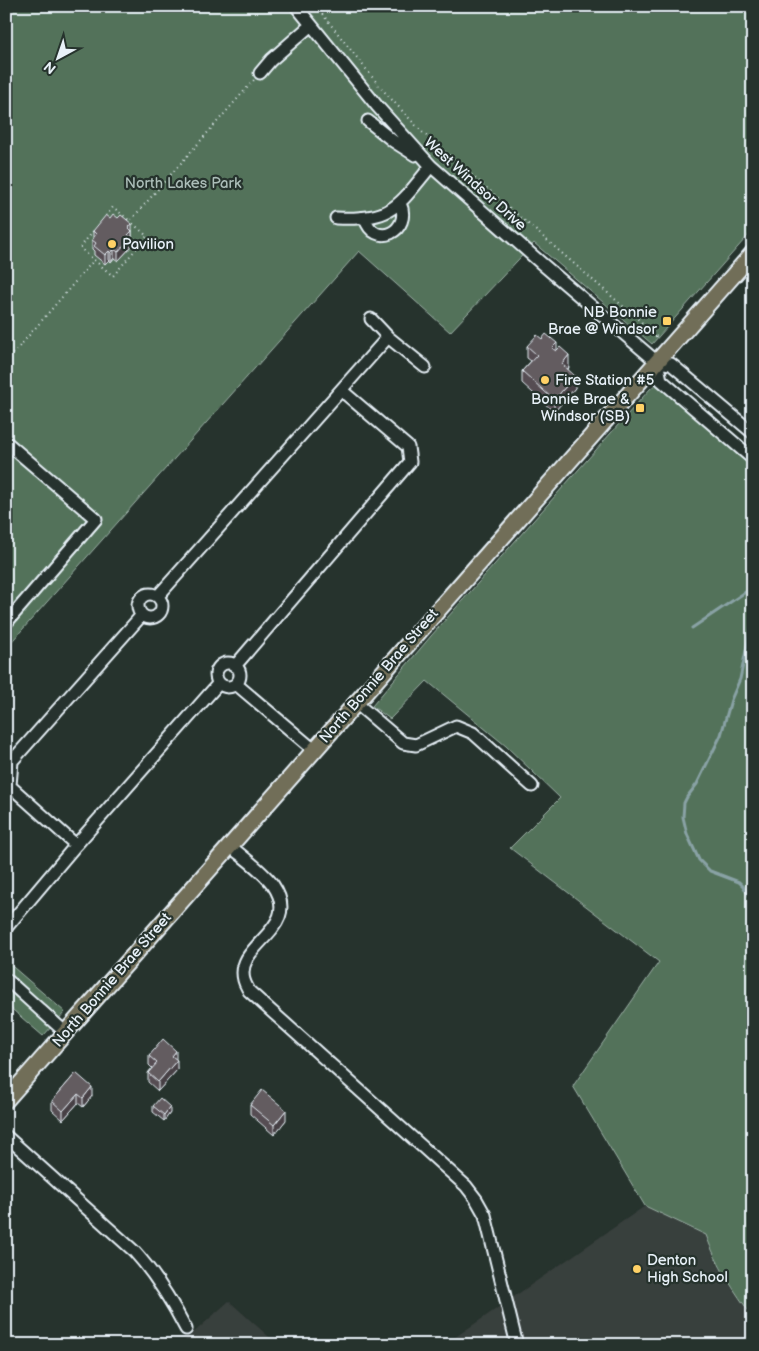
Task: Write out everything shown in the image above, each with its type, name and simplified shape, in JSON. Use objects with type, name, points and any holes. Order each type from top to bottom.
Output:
[{"type":"main road","name":"North Bonnie Brae Street","points":[[6,1100],[753,253]]},
{"type":"street","name":"West Windsor Drive","points":[[296,6],[377,106],[431,166],[656,362],[671,364],[753,433]]},
{"type":"street","points":[[260,73],[271,60],[311,25]]},
{"type":"street","points":[[336,218],[365,218],[384,213],[400,203],[431,166],[393,141],[368,121]]},
{"type":"street","points":[[365,218],[367,227],[376,234],[385,236],[395,231],[400,225],[403,211],[400,203]]},
{"type":"street","points":[[371,320],[425,367]]},
{"type":"street","points":[[158,596],[388,336]]},
{"type":"street","name":"West Windsor Drive","points":[[656,362],[661,380],[753,459]]},
{"type":"street","points":[[235,666],[410,462],[408,447],[341,390]]},
{"type":"street","points":[[6,442],[96,518],[6,623]]},
{"type":"street","points":[[150,593],[161,599],[163,607],[160,614],[149,618],[142,615],[138,604],[142,596],[150,593]]},
{"type":"street","points":[[76,845],[10,786],[12,761],[142,615]]},
{"type":"street","points":[[228,663],[235,666],[240,673],[238,681],[229,687],[222,686],[216,676],[220,666],[228,663]]},
{"type":"street","points":[[6,928],[76,845],[219,683]]},
{"type":"street","points":[[236,684],[314,750]]},
{"type":"street","points":[[356,703],[403,742],[416,746],[450,728],[456,726],[464,728],[473,733],[532,786]]},
{"type":"street","points":[[230,846],[273,885],[280,898],[281,912],[277,924],[248,956],[244,967],[244,979],[249,991],[466,1186],[476,1199],[484,1215],[517,1345]]},
{"type":"street","points":[[6,980],[66,1033]]},
{"type":"street","points":[[6,1136],[134,1251],[153,1272],[186,1329]]},
{"type":"path","points":[[316,6],[381,88],[422,132],[657,338]]},
{"type":"path","points":[[319,10],[324,6]]},
{"type":"path","points":[[130,221],[260,73]]},
{"type":"path","points":[[96,228],[80,248],[113,276],[147,236],[113,207],[102,221]]},
{"type":"path","points":[[6,362],[94,260]]},
{"type":"shaded area","name":"Denton High School","points":[[645,1206],[706,1235],[713,1255],[728,1283],[753,1317],[753,1345],[444,1345]]},
{"type":"shaded area","points":[[229,1301],[278,1345],[180,1345]]},
{"type":"green space","name":"North Lakes Park","points":[[6,6],[753,6],[753,230],[652,344],[534,243],[450,332],[359,251],[6,648]]},
{"type":"green space","points":[[656,384],[753,468],[753,1317],[726,1278],[706,1235],[645,1206],[573,1086],[659,962],[510,848],[560,798],[506,746],[427,681],[390,719],[372,706],[431,636]]},
{"type":"green space","points":[[6,961],[65,1012],[43,1036],[6,1004]]},
{"type":"building","name":"Pavilion","points":[[113,214],[118,218],[121,215],[132,224],[128,227],[132,231],[128,235],[131,237],[118,252],[114,249],[111,253],[109,251],[105,255],[94,246],[96,243],[92,240],[96,234],[93,231],[106,215],[110,218]]},
{"type":"building","name":"Fire Station #5","points":[[546,334],[557,343],[552,348],[556,351],[560,347],[569,355],[562,364],[575,376],[554,400],[522,371],[537,355],[527,346],[537,335],[542,339]]},
{"type":"building","points":[[163,1039],[176,1051],[172,1056],[177,1060],[158,1082],[148,1073],[157,1063],[149,1056]]},
{"type":"building","points":[[76,1073],[92,1087],[83,1098],[78,1094],[63,1111],[52,1101]]},
{"type":"building","points":[[262,1090],[286,1110],[274,1125],[250,1105]]},
{"type":"building","points":[[160,1098],[170,1107],[164,1115],[153,1106]]},
{"type":"waterway","points":[[692,628],[753,587]]},
{"type":"waterway","points":[[753,597],[753,610]]},
{"type":"waterway","points":[[753,617],[740,679],[731,700],[721,735],[697,784],[684,803],[683,817],[687,834],[699,860],[710,871],[739,882],[751,899],[753,911]]},
{"type":"place","name":"Pavilion","points":[[112,244]]},
{"type":"place","name":"NB Bonnie Brae @ Windsor","points":[[667,321]]},
{"type":"place","name":"Fire Station #5","points":[[545,380]]},
{"type":"place","name":"Bonnie Brae & Windsor (SB)","points":[[640,408]]},
{"type":"place","name":"Denton High School","points":[[637,1269]]}]
